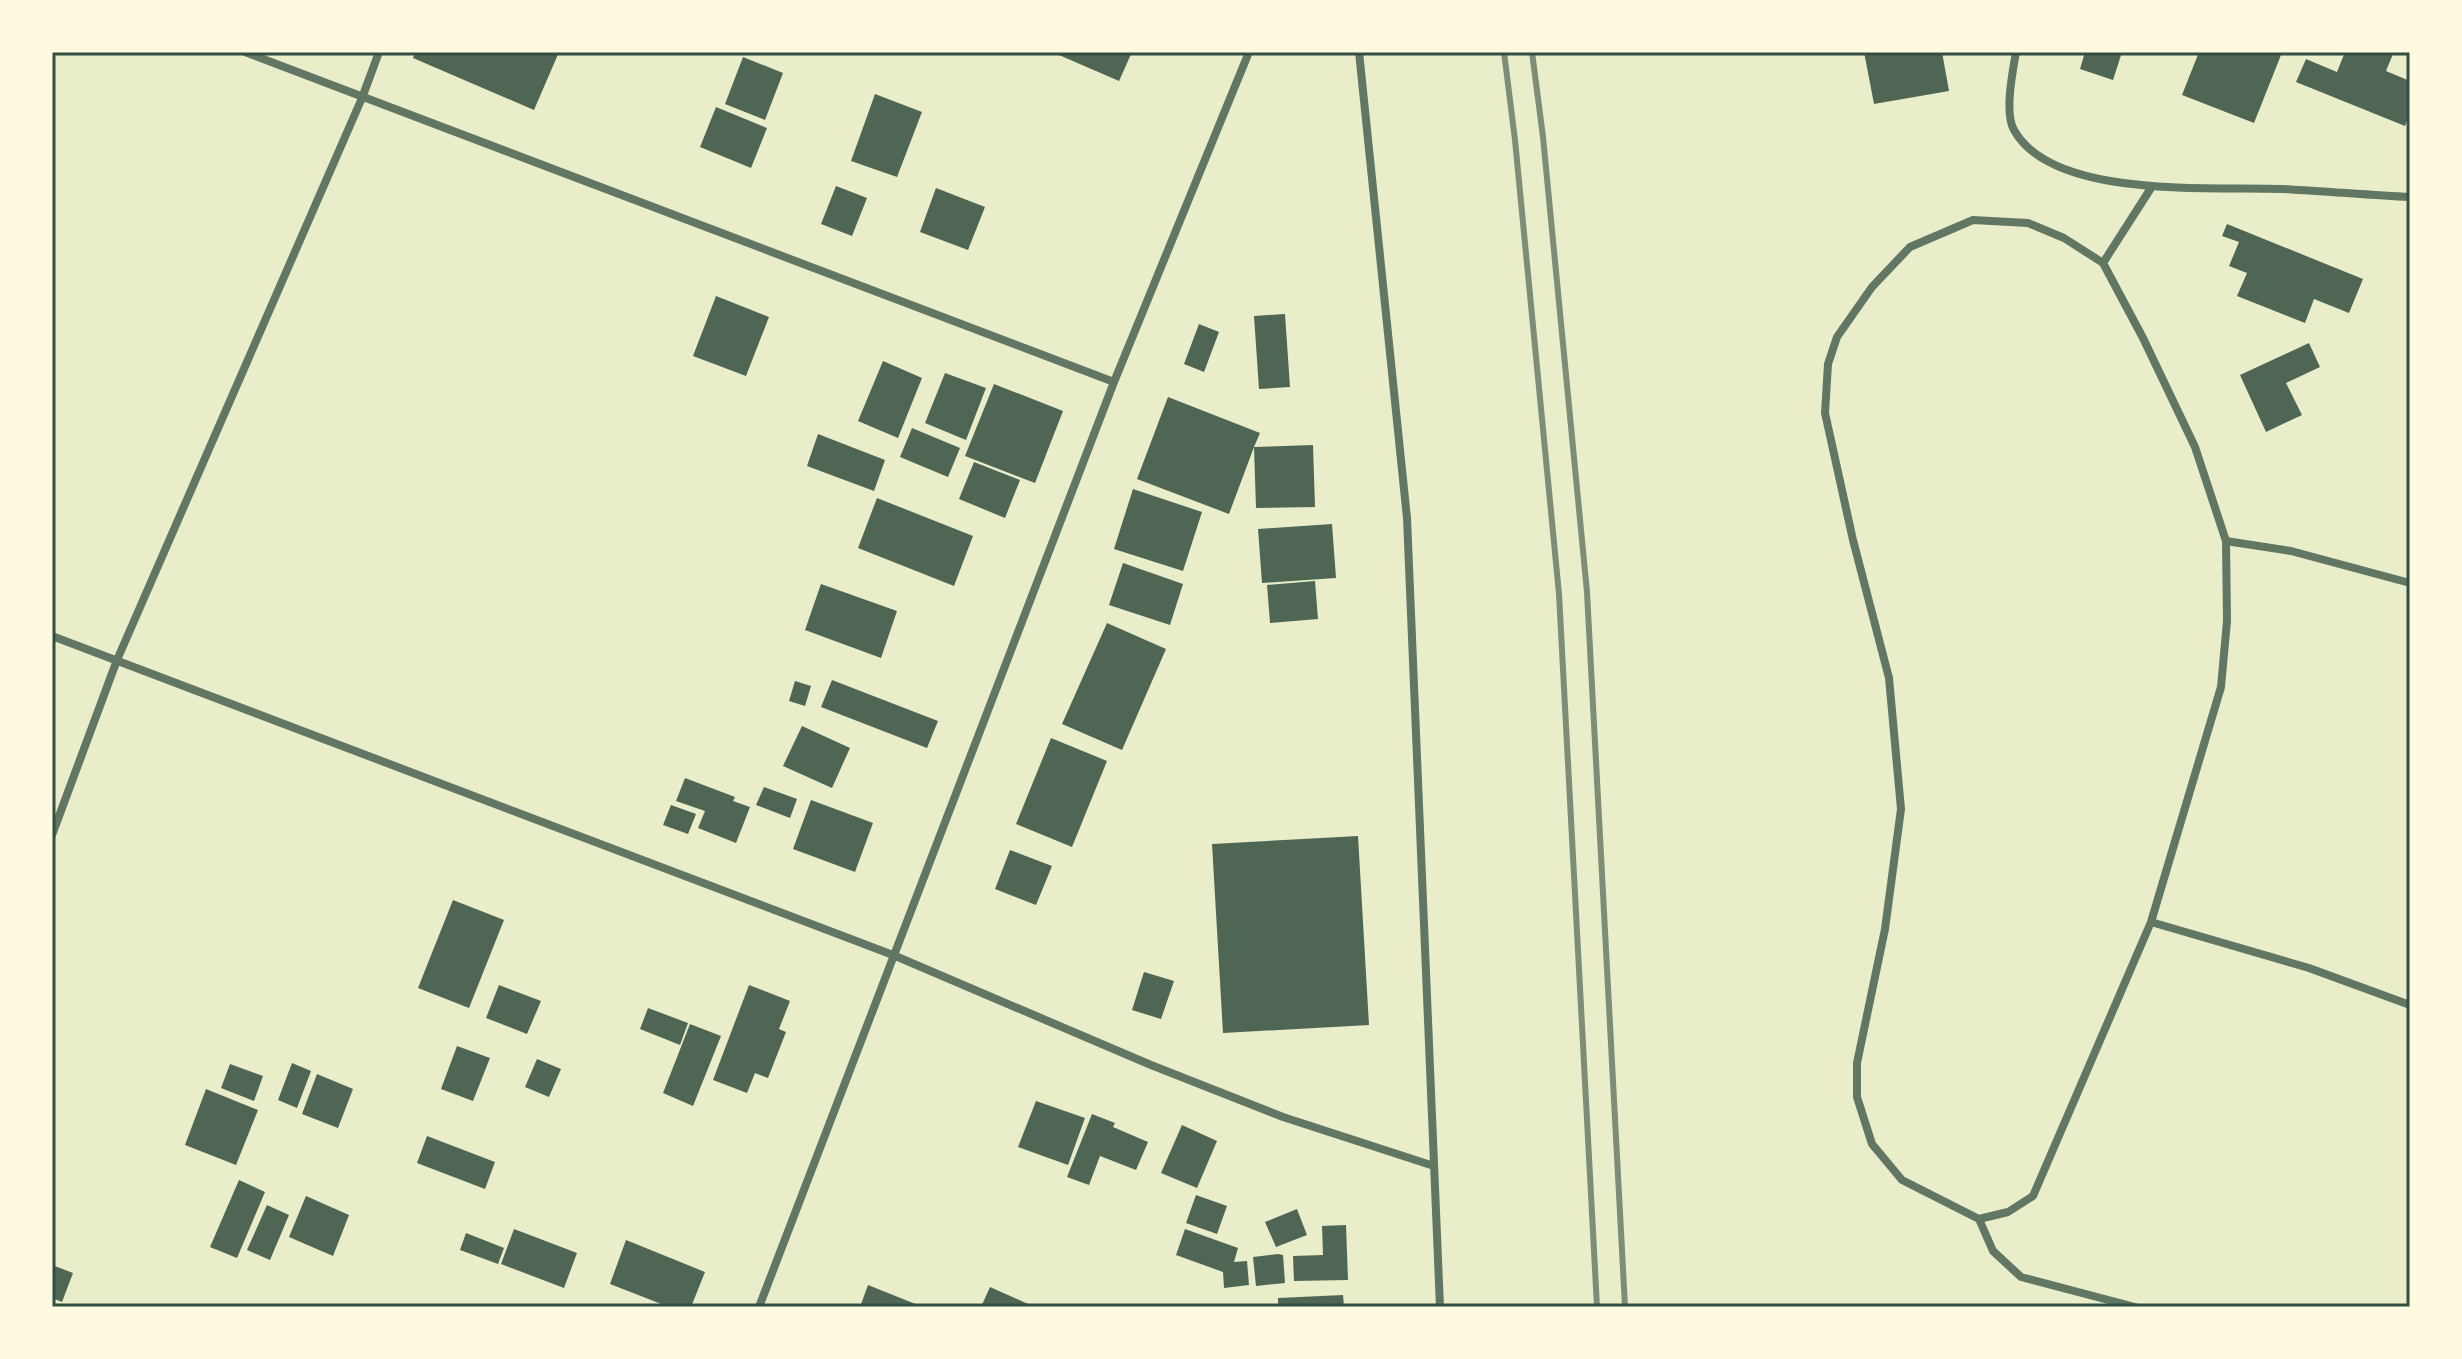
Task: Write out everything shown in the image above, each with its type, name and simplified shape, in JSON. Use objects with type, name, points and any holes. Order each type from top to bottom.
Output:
[{"type":"street","points":[[245,52],[1114,382]]},
{"type":"street","points":[[52,835],[117,660],[362,98],[379,52]]},
{"type":"street","points":[[759,1307],[1114,382],[1249,52]]},
{"type":"street","points":[[1359,52],[1407,518],[1440,1307]]},
{"type":"street","points":[[2016,52],[2009,88],[2012,128],[2037,155],[2074,173],[2151,188],[2285,189],[2410,197]]},
{"type":"street","points":[[2103,263],[2151,188]]},
{"type":"street","points":[[1979,1219],[2008,1212],[2033,1196],[2151,922],[2221,687],[2227,621],[2226,541],[2195,447],[2103,263],[2064,238],[2028,223],[1973,220],[1910,247],[1872,287],[1837,337],[1828,364],[1825,413],[1853,540],[1889,678],[1901,809],[1885,929],[1857,1063],[1857,1097],[1872,1144],[1902,1180],[1979,1219],[1993,1251],[2021,1277],[2135,1307]]},
{"type":"street","points":[[2226,541],[2291,551],[2410,583]]},
{"type":"street","points":[[52,636],[893,955],[1151,1065],[1283,1117],[1434,1166]]},
{"type":"street","points":[[2151,922],[2309,968],[2410,1005]]},
{"type":"building","points":[[415,52],[559,52],[534,110],[413,58]]},
{"type":"building","points":[[1052,52],[1132,52],[1119,81]]},
{"type":"building","points":[[1864,52],[1942,52],[1949,91],[1874,104]]},
{"type":"building","points":[[2085,52],[2122,52],[2113,80],[2080,69]]},
{"type":"building","points":[[2199,52],[2274,52],[2281,55],[2254,123],[2182,95]]},
{"type":"building","points":[[2345,52],[2393,54],[2386,71],[2410,81],[2410,113],[2405,126],[2296,82],[2306,59],[2337,72]]},
{"type":"building","points":[[743,57],[783,73],[765,120],[725,104]]},
{"type":"building","points":[[875,94],[922,112],[897,177],[851,161]]},
{"type":"building","points":[[716,107],[767,128],[751,168],[700,147]]},
{"type":"building","points":[[836,186],[867,198],[852,236],[821,224]]},
{"type":"building","points":[[936,188],[985,207],[968,250],[920,232]]},
{"type":"building","points":[[2227,224],[2363,279],[2349,313],[2314,299],[2305,323],[2237,296],[2247,273],[2229,266],[2239,242],[2222,236]]},
{"type":"building","points":[[716,296],[769,317],[746,376],[693,356]]},
{"type":"building","points":[[1285,314],[1290,387],[1259,389],[1254,316]]},
{"type":"building","points":[[1199,324],[1219,332],[1204,372],[1184,364]]},
{"type":"building","points":[[2309,343],[2320,367],[2286,383],[2302,415],[2266,432],[2240,375]]},
{"type":"building","points":[[883,361],[922,378],[898,438],[858,421]]},
{"type":"building","points":[[945,373],[986,388],[966,440],[925,423]]},
{"type":"building","points":[[994,384],[1063,411],[1035,483],[965,456]]},
{"type":"building","points":[[1168,397],[1260,433],[1229,514],[1137,479]]},
{"type":"building","points":[[912,428],[960,448],[948,477],[900,457]]},
{"type":"building","points":[[818,434],[885,460],[874,491],[807,466]]},
{"type":"building","points":[[1313,445],[1315,507],[1256,508],[1254,447]]},
{"type":"building","points":[[974,462],[1020,480],[1005,518],[959,499]]},
{"type":"building","points":[[1133,489],[1202,512],[1183,571],[1114,549]]},
{"type":"building","points":[[877,498],[973,536],[954,586],[858,548]]},
{"type":"building","points":[[1332,524],[1336,578],[1262,583],[1258,529]]},
{"type":"building","points":[[1123,563],[1183,584],[1170,625],[1109,605]]},
{"type":"building","points":[[1315,581],[1318,619],[1270,623],[1267,585]]},
{"type":"building","points":[[821,584],[897,611],[881,658],[805,630]]},
{"type":"building","points":[[1107,623],[1166,649],[1122,750],[1062,724]]},
{"type":"building","points":[[832,680],[938,721],[927,748],[821,707]]},
{"type":"building","points":[[795,681],[811,686],[805,706],[789,701]]},
{"type":"building","points":[[802,726],[850,748],[832,788],[783,766]]},
{"type":"building","points":[[1051,738],[1107,761],[1072,847],[1016,824]]},
{"type":"building","points":[[685,778],[735,797],[733,801],[750,807],[736,843],[698,828],[705,811],[676,801]]},
{"type":"building","points":[[764,787],[797,799],[790,818],[756,805]]},
{"type":"building","points":[[811,800],[873,823],[855,872],[793,849]]},
{"type":"building","points":[[671,805],[696,814],[688,834],[663,825]]},
{"type":"building","points":[[1358,836],[1369,1025],[1223,1033],[1212,844]]},
{"type":"building","points":[[1010,850],[1052,866],[1036,905],[995,889]]},
{"type":"building","points":[[453,900],[504,920],[469,1008],[418,988]]},
{"type":"building","points":[[1144,972],[1174,981],[1161,1019],[1132,1010]]},
{"type":"building","points":[[499,985],[541,1001],[527,1034],[486,1018]]},
{"type":"building","points":[[749,985],[790,1001],[779,1029],[786,1032],[768,1078],[755,1073],[747,1093],[713,1080]]},
{"type":"building","points":[[648,1008],[688,1023],[680,1045],[640,1029]]},
{"type":"building","points":[[690,1024],[721,1036],[693,1106],[663,1093]]},
{"type":"building","points":[[457,1046],[490,1058],[473,1101],[441,1089]]},
{"type":"building","points":[[537,1059],[561,1069],[549,1097],[525,1087]]},
{"type":"building","points":[[292,1063],[311,1071],[297,1108],[278,1100]]},
{"type":"building","points":[[230,1064],[263,1076],[254,1101],[221,1088]]},
{"type":"building","points":[[317,1074],[353,1089],[338,1128],[302,1114]]},
{"type":"building","points":[[206,1089],[258,1110],[236,1165],[185,1145]]},
{"type":"building","points":[[1036,1101],[1085,1118],[1068,1165],[1018,1147]]},
{"type":"building","points":[[1092,1114],[1148,1142],[1136,1170],[1100,1156],[1089,1185],[1067,1177]]},
{"type":"building","points":[[1182,1125],[1217,1141],[1197,1188],[1161,1173]]},
{"type":"building","points":[[427,1136],[495,1162],[485,1189],[417,1163]]},
{"type":"building","points":[[239,1180],[265,1192],[237,1258],[210,1247]]},
{"type":"building","points":[[1196,1195],[1227,1206],[1217,1234],[1186,1223]]},
{"type":"building","points":[[306,1196],[349,1215],[333,1256],[289,1237]]},
{"type":"building","points":[[267,1205],[289,1215],[270,1260],[247,1250]]},
{"type":"building","points":[[1297,1209],[1307,1235],[1276,1247],[1265,1222]]},
{"type":"building","points":[[1346,1225],[1348,1280],[1294,1281],[1293,1256],[1323,1255],[1322,1226]]},
{"type":"building","points":[[514,1229],[577,1253],[564,1288],[501,1264]]},
{"type":"building","points":[[1185,1229],[1238,1248],[1234,1262],[1247,1261],[1249,1285],[1224,1288],[1223,1272],[1176,1255]]},
{"type":"building","points":[[466,1233],[504,1248],[498,1264],[460,1250]]},
{"type":"building","points":[[626,1240],[705,1272],[691,1307],[669,1307],[610,1284]]},
{"type":"building","points":[[1283,1255],[1285,1283],[1256,1286],[1253,1257]]},
{"type":"building","points":[[52,1265],[73,1273],[62,1302],[52,1298]]},
{"type":"building","points":[[868,1285],[923,1307],[860,1307]]},
{"type":"building","points":[[990,1287],[1035,1307],[981,1307]]},
{"type":"building","points":[[1343,1295],[1344,1307],[1278,1307],[1278,1298]]},
{"type":"railway","points":[[1504,52],[1559,594],[1597,1307]]},
{"type":"railway","points":[[1532,52],[1587,592],[1625,1307]]}]
